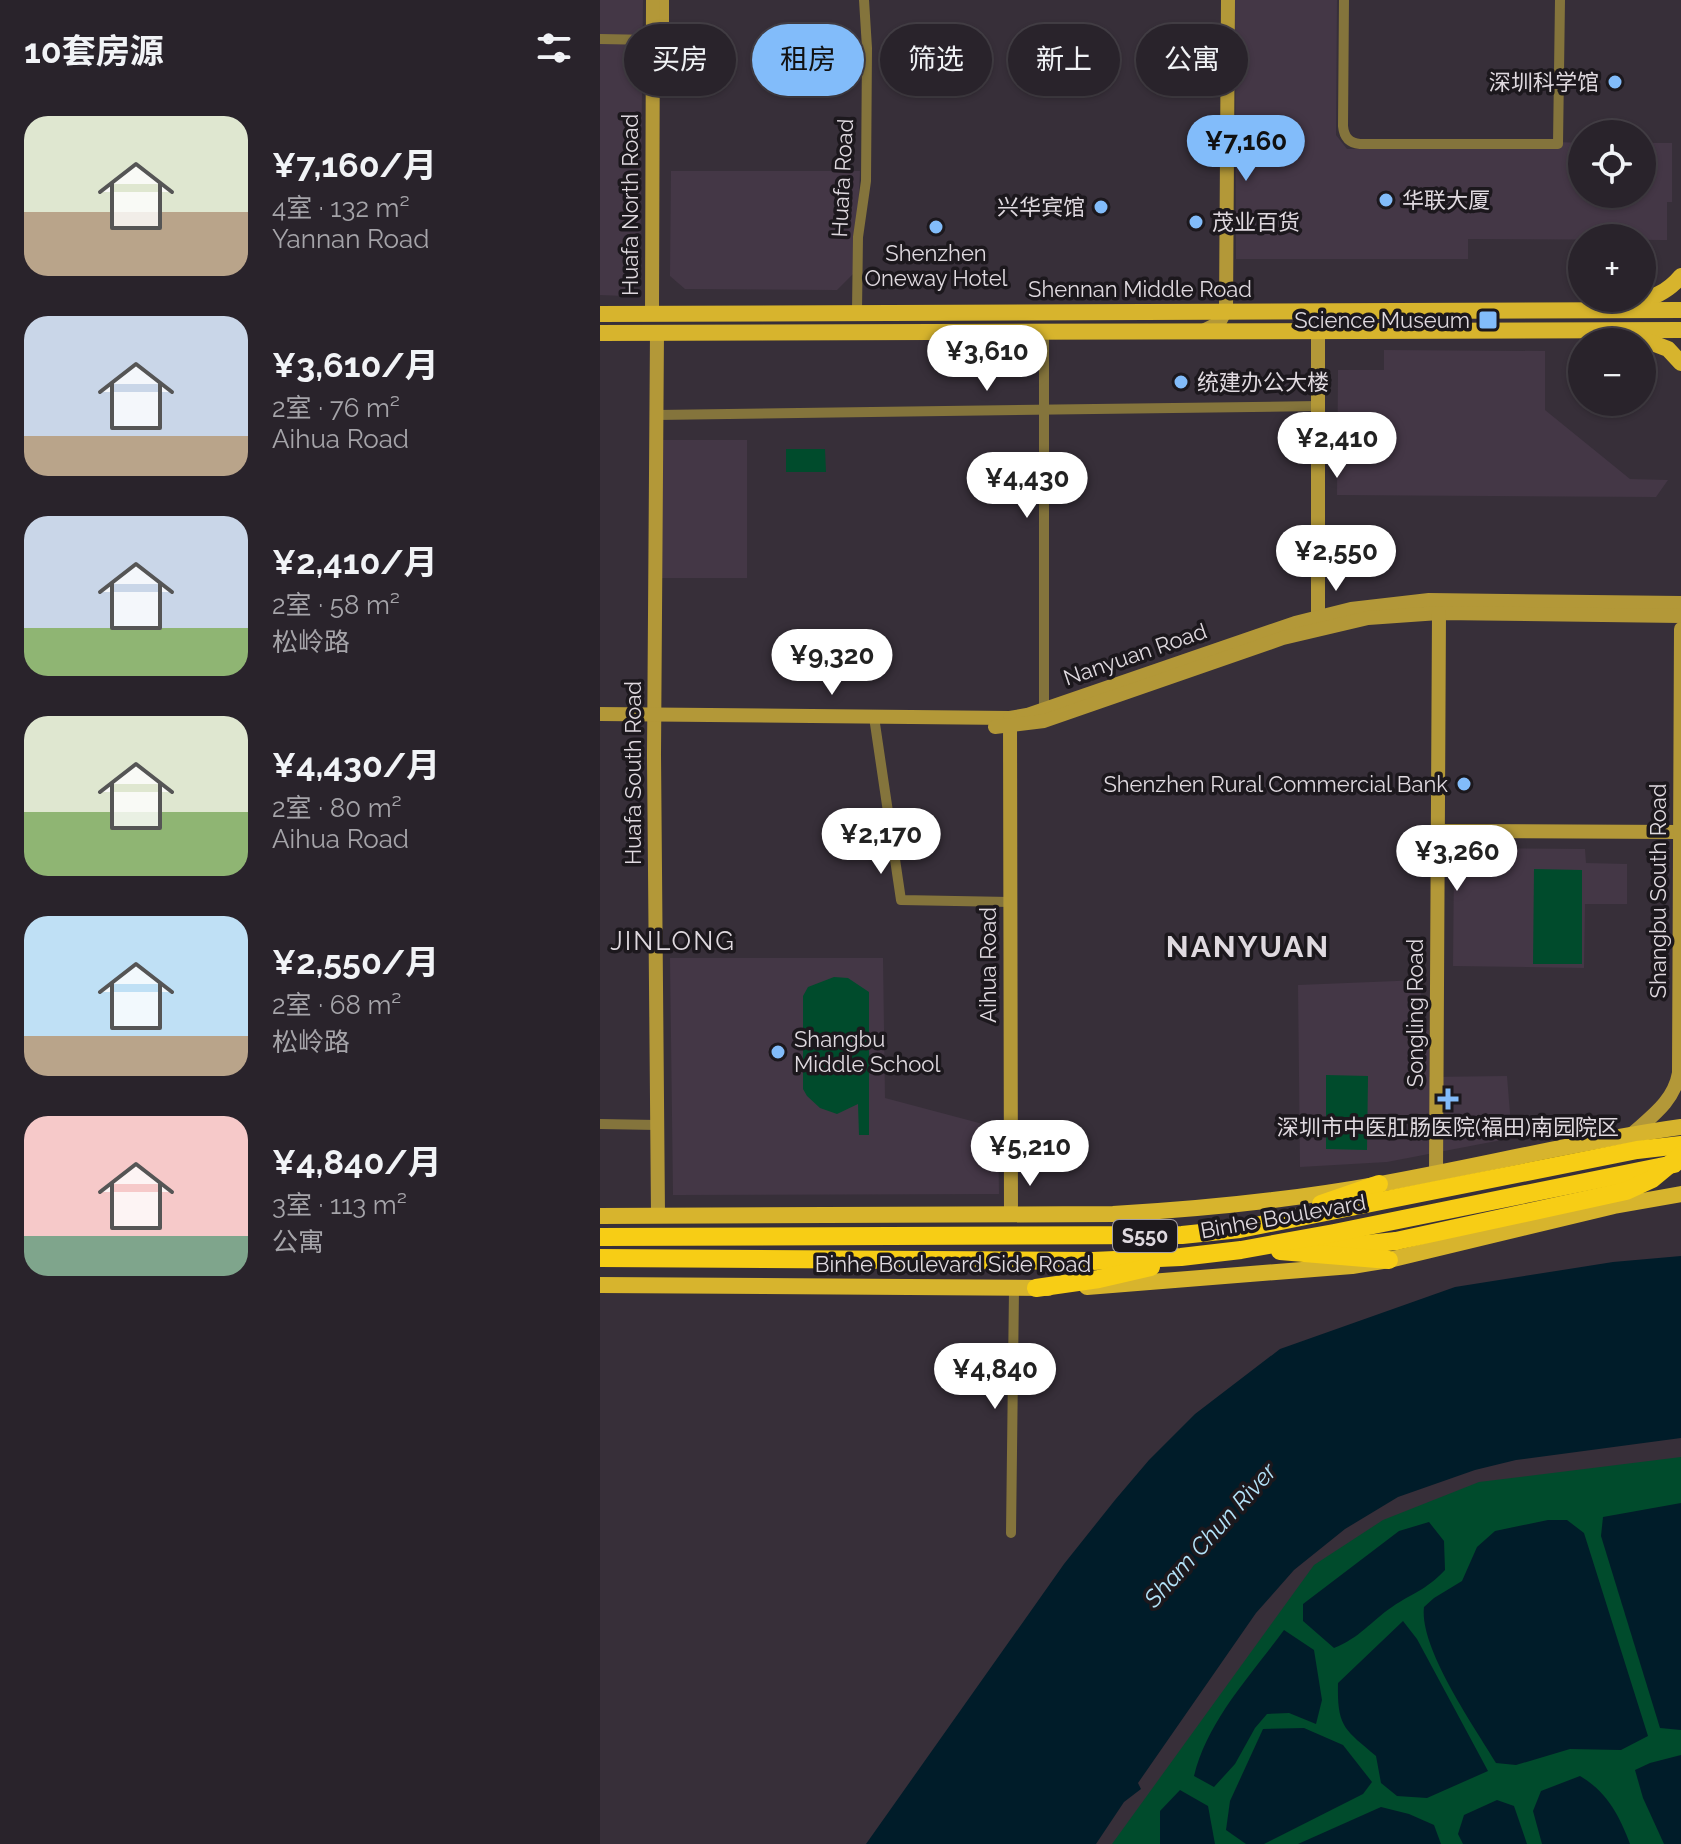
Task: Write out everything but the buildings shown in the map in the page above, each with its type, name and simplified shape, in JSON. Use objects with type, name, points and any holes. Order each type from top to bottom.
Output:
[{"type":"highway","name":"Binhe Boulevard","points":[[600,1235],[1142,1236],[1240,1229],[1637,1150],[1681,1145]]},
{"type":"highway","points":[[1241,1250],[1301,1251],[1396,1241],[1626,1191],[1652,1179],[1681,1155]]},
{"type":"highway","name":"Binhe Boulevard","points":[[600,1260],[1093,1261],[1213,1254],[1681,1163]]},
{"type":"highway","points":[[1240,1229],[1379,1184]]},
{"type":"highway","points":[[1301,1251],[1342,1258],[1389,1260]]},
{"type":"highway","points":[[1036,1288],[1099,1279],[1213,1254]]},
{"type":"main road","name":"Huafa North Road","points":[[653,0],[653,24]]},
{"type":"main road","name":"Huafa North Road","points":[[656,314],[662,0]]},
{"type":"main road","points":[[1188,311],[1213,302],[1218,291],[1219,0]]},
{"type":"main road","points":[[1203,331],[1219,323],[1226,310],[1228,0]]},
{"type":"main road","name":"Huafa North Road","points":[[654,96],[656,314]]},
{"type":"main road","points":[[1656,296],[1668,290],[1681,276]]},
{"type":"main road","name":"Shennan Middle Road","points":[[600,314],[1568,309]]},
{"type":"main road","name":"Shennan Middle Road","points":[[1656,310],[1681,310]]},
{"type":"main road","name":"Shennan Middle Road","points":[[600,333],[1568,329]]},
{"type":"main road","name":"Shennan Middle Road","points":[[1656,330],[1681,330]]},
{"type":"main road","points":[[1318,331],[1318,622]]},
{"type":"main road","name":"Huafa South Road","points":[[657,332],[655,719],[658,1214]]},
{"type":"main road","points":[[1656,343],[1681,363]]},
{"type":"main road","name":"Nanyuan Road","points":[[1010,722],[1318,622],[1388,603],[1429,600],[1681,603]]},
{"type":"main road","name":"Nanyuan Road","points":[[600,714],[655,719],[1044,721],[1318,622],[1439,613],[1681,616]]},
{"type":"main road","name":"Songling Road","points":[[1436,1173],[1439,613]]},
{"type":"main road","name":"Shangbu South Road","points":[[1632,1134],[1660,1109],[1673,1092],[1679,1073],[1681,629]]},
{"type":"main road","name":"Nanyuan Road","points":[[600,723],[655,719]]},
{"type":"main road","name":"Aihua Road","points":[[1010,722],[1011,1213]]},
{"type":"main road","points":[[1438,831],[1679,832]]},
{"type":"main road","points":[[600,1216],[1113,1214],[1194,1210],[1254,1204],[1379,1184],[1681,1127]]},
{"type":"main road","name":"Binhe Boulevard Side Road","points":[[600,1285],[1100,1287],[1352,1266],[1389,1260],[1614,1206],[1681,1194]]},
{"type":"street","name":"Huafa Road","points":[[857,311],[858,237],[866,181],[867,48],[864,0]]},
{"type":"street","points":[[1344,0],[1343,126],[1347,138],[1360,144],[1558,144],[1560,0]]},
{"type":"street","points":[[600,39],[624,39]]},
{"type":"street","points":[[1044,331],[1044,709]]},
{"type":"street","points":[[657,415],[1318,406]]},
{"type":"street","points":[[875,721],[901,900],[1010,902]]},
{"type":"street","points":[[600,1124],[657,1125]]},
{"type":"street","points":[[1011,1533],[1014,1289]]},
{"type":"shaded area","points":[[600,0],[643,0],[643,24],[624,24],[624,96],[642,96],[640,282],[624,296],[600,295]]},
{"type":"shaded area","points":[[1235,0],[1337,0],[1336,135],[1347,149],[1556,149],[1557,142],[1568,142],[1568,208],[1656,208],[1656,143],[1672,143],[1672,202],[1667,202],[1667,240],[1656,240],[1656,224],[1568,224],[1568,240],[1468,239],[1468,259],[1236,259],[1235,96],[1248,96],[1248,24],[1235,24]]},
{"type":"shaded area","points":[[671,171],[860,171],[855,272],[837,290],[685,289],[670,276]]},
{"type":"shaded area","points":[[1384,350],[1545,351],[1545,410],[1630,479],[1668,480],[1656,497],[1337,495],[1338,370],[1384,370]]},
{"type":"shaded area","points":[[661,440],[747,440],[747,578],[661,578]]},
{"type":"shaded area","points":[[1468,848],[1585,849],[1586,863],[1627,864],[1627,904],[1585,904],[1584,968],[1453,966],[1454,862]]},
{"type":"shaded area","name":"Shangbu Middle School","points":[[670,958],[883,958],[885,1098],[998,1128],[999,1194],[673,1195]]},
{"type":"shaded area","points":[[1421,980],[1420,1029],[1429,1030],[1429,1077],[1507,1076],[1512,1138],[1387,1162],[1300,1167],[1298,985]]},
{"type":"green space","points":[[786,449],[825,449],[826,472],[786,472]]},
{"type":"green space","points":[[1534,869],[1582,870],[1582,964],[1533,964]]},
{"type":"green space","points":[[834,977],[848,978],[869,992],[869,1135],[859,1135],[858,1104],[837,1114],[820,1108],[803,1089],[803,996],[808,987]]},
{"type":"green space","points":[[1326,1075],[1368,1076],[1367,1150],[1326,1149]]},
{"type":"green space","points":[[1681,1457],[1681,1844],[1112,1844],[1314,1565],[1383,1520],[1479,1482]]},
{"type":"water","name":"Sham Chun River","points":[[1681,1256],[1681,1438],[1516,1460],[1475,1470],[1398,1497],[1345,1529],[1294,1570],[1256,1613],[1138,1783],[1141,1789],[1124,1802],[1096,1844],[866,1844],[1064,1564],[1115,1500],[1195,1414],[1280,1349],[1455,1287],[1613,1262]]},
{"type":"water","points":[[1681,1503],[1681,1730],[1660,1728],[1601,1536],[1603,1517]]},
{"type":"water","points":[[1548,1520],[1567,1520],[1584,1533],[1648,1736],[1621,1750],[1570,1749],[1516,1765],[1496,1763],[1439,1665],[1425,1624],[1424,1607],[1462,1581],[1477,1547],[1495,1531]]},
{"type":"water","points":[[1429,1522],[1444,1541],[1445,1570],[1431,1583],[1334,1648],[1303,1621],[1303,1604],[1399,1531]]},
{"type":"water","points":[[1403,1621],[1417,1639],[1488,1771],[1427,1798],[1397,1796],[1381,1783],[1376,1756],[1350,1733],[1339,1709],[1338,1683]]},
{"type":"water","points":[[1284,1630],[1314,1650],[1322,1700],[1316,1724],[1289,1713],[1267,1714],[1255,1728],[1235,1764],[1214,1787],[1194,1776],[1200,1756],[1219,1718]]},
{"type":"water","points":[[1304,1728],[1343,1745],[1372,1782],[1363,1794],[1264,1844],[1246,1844],[1226,1830],[1230,1801],[1263,1729]]},
{"type":"water","points":[[1681,1755],[1681,1844],[1664,1844],[1643,1798],[1635,1770]]},
{"type":"water","points":[[1580,1776],[1598,1789],[1611,1805],[1630,1844],[1542,1844],[1533,1811],[1541,1791]]},
{"type":"water","points":[[1180,1790],[1208,1806],[1215,1844],[1160,1844],[1160,1811]]},
{"type":"water","points":[[1497,1800],[1514,1806],[1527,1844],[1463,1844],[1458,1834],[1464,1815]]},
{"type":"water","points":[[1381,1807],[1434,1825],[1441,1844],[1298,1844]]},
{"type":"place","name":"深圳科学馆","points":[[1615,82]]},
{"type":"place","name":"华联大厦","points":[[1386,200]]},
{"type":"place","name":"兴华宾馆","points":[[1101,207]]},
{"type":"place","name":"茂业百货","points":[[1196,222]]},
{"type":"place","name":"Shenzhen Oneway Hotel","points":[[936,227]]},
{"type":"place","name":"Science Museum","points":[[1488,320]]},
{"type":"place","name":"统建办公大楼","points":[[1181,382]]},
{"type":"place","name":"Shenzhen Rural Commercial Bank","points":[[1464,784]]},
{"type":"place","name":"Shangbu Middle School","points":[[778,1052]]},
{"type":"place","name":"深圳市中医肛肠医院(福田)南园院区","points":[[1448,1099]]},
{"type":"district","name":"JINLONG","points":[[673,941]]},
{"type":"district","name":"NANYUAN","points":[[1248,946]]}]
